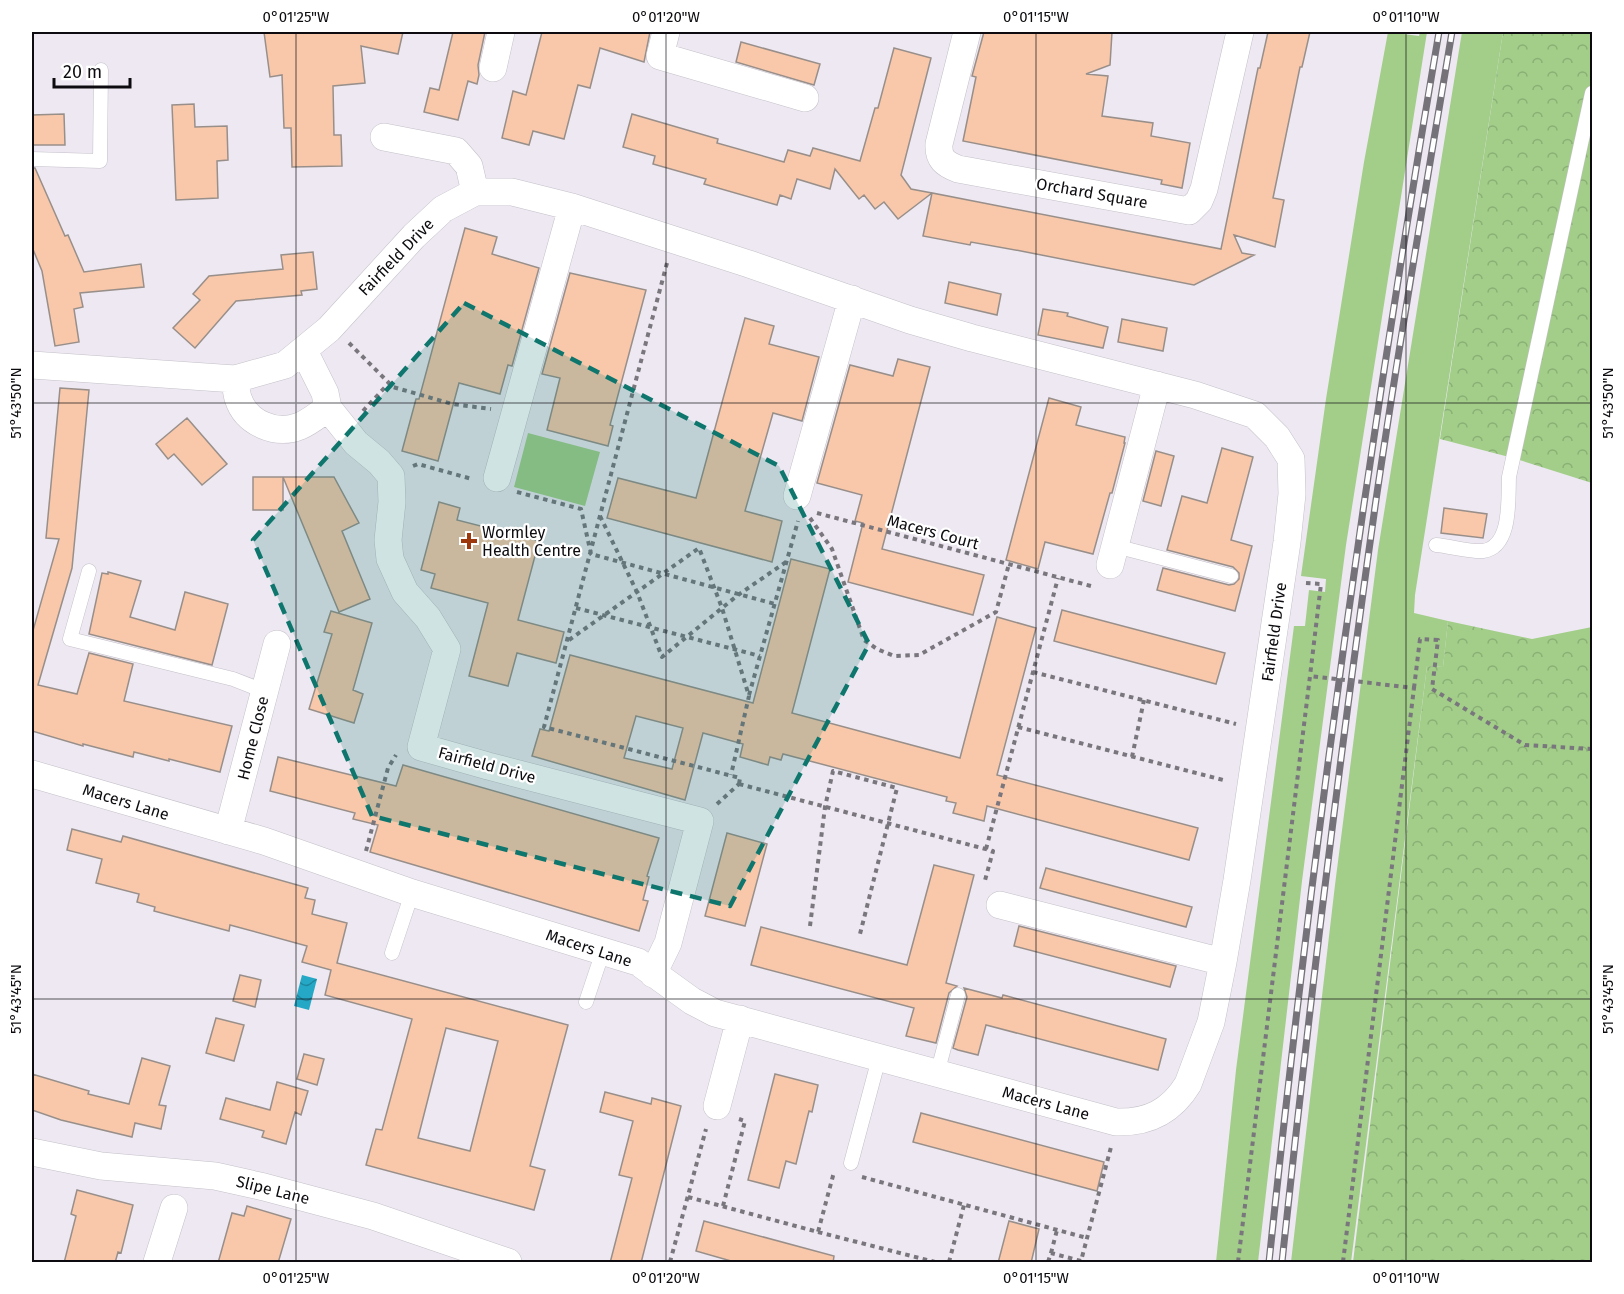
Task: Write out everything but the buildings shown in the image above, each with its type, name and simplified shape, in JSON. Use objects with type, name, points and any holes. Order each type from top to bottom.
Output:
[{"type":"street","points":[[493,68],[501,32]]},
{"type":"street","name":"Orchard Square","points":[[967,32],[939,144],[941,158],[945,162],[958,169],[1189,211],[1199,201],[1204,189],[1240,32]]},
{"type":"street","points":[[663,44],[805,98]]},
{"type":"street","points":[[384,137],[456,151],[469,166],[475,192]]},
{"type":"street","name":"Fairfield Drive","points":[[32,365],[235,379],[285,365],[332,326],[414,236],[443,209],[475,192],[512,192],[572,207],[673,239],[910,320],[1157,385],[1255,415],[1277,437],[1291,459],[1292,494],[1238,880],[1211,1022],[1188,1084],[1166,1109],[1129,1122]]},
{"type":"street","points":[[497,478],[572,207]]},
{"type":"street","points":[[799,502],[852,299]]},
{"type":"street","name":"Fairfield Drive","points":[[304,351],[325,393],[328,408],[356,443],[380,462],[391,476],[393,502],[388,540],[390,559],[405,592],[428,618],[447,649],[422,747],[700,820],[668,943],[653,974]]},
{"type":"street","points":[[235,379],[238,398],[244,409],[253,420],[262,425],[276,429],[299,426],[328,408]]},
{"type":"street","points":[[1113,556],[1157,385]]},
{"type":"street","name":"Home Close","points":[[228,831],[277,644]]},
{"type":"street","name":"Macers Lane","points":[[32,774],[264,841],[412,893],[638,962],[692,1001],[715,1013],[937,1074],[1129,1122]]},
{"type":"street","points":[[1000,905],[1222,962]]},
{"type":"street","points":[[715,1109],[740,1019]]},
{"type":"street","name":"Slipe Lane","points":[[32,1152],[101,1166],[215,1176],[264,1187],[373,1216],[508,1263]]},
{"type":"street","points":[[157,1263],[174,1208]]},
{"type":"lane","points":[[32,159],[100,161],[101,70]]},
{"type":"lane","points":[[1436,545],[1483,551],[1495,546],[1506,529],[1509,477],[1593,93]]},
{"type":"lane","points":[[1113,556],[1231,576]]},
{"type":"lane","points":[[89,571],[70,639],[233,680],[264,691]]},
{"type":"lane","points":[[392,953],[412,893]]},
{"type":"lane","points":[[586,1002],[603,951]]},
{"type":"lane","points":[[937,1074],[958,994]]},
{"type":"lane","points":[[851,1170],[879,1058]]},
{"type":"path","points":[[673,239],[544,728],[740,778],[739,784],[986,849],[1033,672],[1259,730]]},
{"type":"path","points":[[332,326],[393,387],[452,404],[500,411]]},
{"type":"path","points":[[345,431],[389,383]]},
{"type":"path","points":[[731,776],[749,696],[786,562],[799,502]]},
{"type":"path","points":[[799,502],[832,549],[864,640],[877,649],[894,656],[919,656],[996,612],[1008,564]]},
{"type":"path","name":"Macers Court","points":[[799,502],[1058,578],[1033,672]]},
{"type":"path","points":[[600,516],[637,592],[662,657],[738,595],[786,562]]},
{"type":"path","points":[[569,640],[699,548],[722,608],[749,696]]},
{"type":"path","points":[[591,554],[774,604]]},
{"type":"path","points":[[1238,1263],[1320,592]]},
{"type":"path","points":[[576,608],[760,656]]},
{"type":"path","points":[[1343,1263],[1420,639],[1438,640],[1432,689],[1525,745],[1593,748]]},
{"type":"path","points":[[1310,676],[1414,688]]},
{"type":"path","points":[[1132,757],[1144,700]]},
{"type":"path","points":[[1018,728],[1251,787]]},
{"type":"path","points":[[359,874],[388,768],[398,752],[422,747]]},
{"type":"path","points":[[810,926],[825,807],[833,771],[897,788],[859,938]]},
{"type":"path","points":[[670,1263],[709,1118],[715,1109],[746,1121],[723,1206]]},
{"type":"path","points":[[1051,1253],[1083,1262],[1087,1238],[1109,1161],[1129,1122]]},
{"type":"path","points":[[818,1232],[834,1170],[851,1170],[964,1205],[1087,1238]]},
{"type":"path","points":[[688,1197],[935,1263]]},
{"type":"path","points":[[949,1263],[964,1205]]},
{"type":"path","points":[[1048,1263],[1057,1230]]},
{"type":"highlighted area","points":[[464,303],[779,466],[869,644],[730,906],[372,816],[253,540]]},
{"type":"green space","points":[[1388,32],[1419,36],[1420,32],[1427,32],[1346,545],[1302,881],[1258,1262],[1216,1262],[1236,1070],[1294,626],[1305,626],[1309,590],[1325,592],[1326,579],[1301,576],[1326,399],[1364,162]]},
{"type":"green space","points":[[1462,32],[1503,32],[1415,595],[1414,613],[1448,621],[1443,667],[1427,666],[1351,1262],[1291,1262],[1335,885],[1378,550]]},
{"type":"green space","points":[[1503,32],[1592,32],[1592,483],[1513,458],[1440,439]]},
{"type":"green space","points":[[528,433],[600,452],[585,506],[514,487]]},
{"type":"green space","points":[[1448,621],[1532,639],[1592,627],[1592,1262],[1353,1262],[1427,666],[1443,667]]},
{"type":"water","points":[[302,975],[317,979],[309,1010],[294,1006]]},
{"type":"railway","points":[[1269,1262],[1304,953],[1344,646],[1389,338],[1439,32]]},
{"type":"railway","points":[[1282,1262],[1326,881],[1376,500],[1452,32]]},
{"type":"place","name":"Wormley Health Centre","points":[[469,541]]}]
